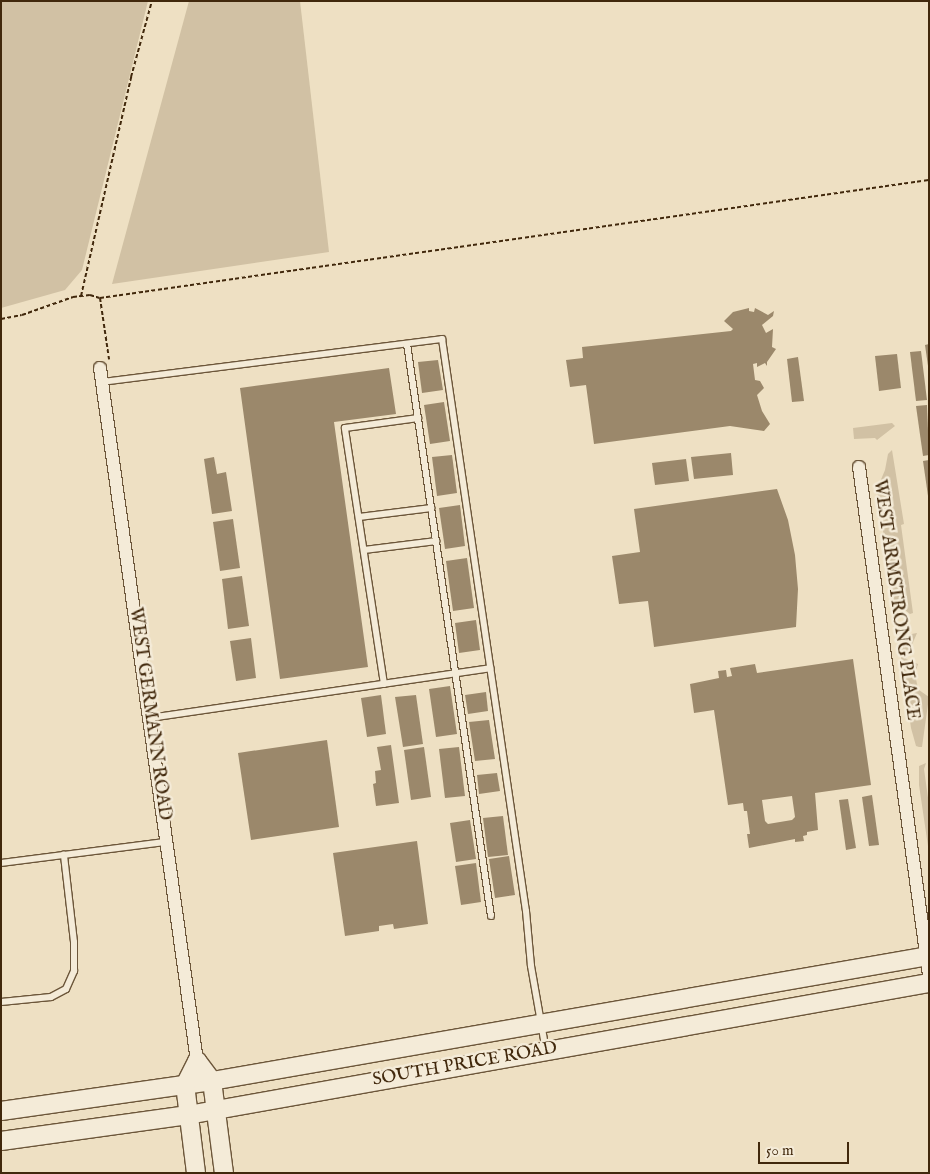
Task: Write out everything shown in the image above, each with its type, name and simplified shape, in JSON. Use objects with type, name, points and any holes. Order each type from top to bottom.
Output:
[{"type":"main road","name":"SOUTH PRICE ROAD","points":[[1,1111],[212,1081],[928,956]]},
{"type":"main road","name":"SOUTH PRICE ROAD","points":[[1,1141],[188,1115],[929,983]]},
{"type":"main road","name":"WEST GERMANN ROAD","points":[[197,1061],[212,1081],[224,1173]]},
{"type":"main road","points":[[196,1173],[186,1085],[197,1061]]},
{"type":"street","name":"WEST GERMANN ROAD","points":[[101,375],[197,1061]]},
{"type":"street","name":"WEST ARMSTRONG PLACE","points":[[859,467],[928,956],[929,975]]},
{"type":"lane","points":[[101,375],[442,339],[526,911],[531,966],[546,1050]]},
{"type":"lane","points":[[407,344],[491,916]]},
{"type":"lane","points":[[384,684],[345,428],[418,418]]},
{"type":"lane","points":[[359,517],[431,508]]},
{"type":"lane","points":[[364,550],[436,541]]},
{"type":"lane","points":[[149,718],[490,668]]},
{"type":"lane","points":[[1,863],[166,842]]},
{"type":"lane","points":[[1,1002],[51,998],[66,989],[74,972],[74,942],[64,855]]},
{"type":"path","points":[[81,296],[131,77],[152,1]]},
{"type":"path","points":[[1,319],[22,315],[81,296],[100,298],[929,180]]},
{"type":"path","points":[[100,298],[110,364],[106,373],[101,375]]},
{"type":"shaded area","points":[[1,1],[148,1],[82,270],[65,290],[1,308]]},
{"type":"shaded area","points":[[189,1],[300,1],[329,252],[112,284]]},
{"type":"shaded area","points":[[892,423],[895,426],[877,440],[875,438],[854,439],[853,428]]},
{"type":"shaded area","points":[[892,450],[904,524],[901,525],[913,613],[910,614],[900,606],[896,606],[892,595],[877,489],[885,470],[888,454]]},
{"type":"shaded area","points":[[917,633],[906,659],[918,664],[915,674],[919,690],[929,697],[922,747],[916,746],[911,728],[901,658],[901,636]]},
{"type":"shaded area","points":[[926,763],[924,769],[929,805],[929,853],[919,785],[919,766]]},
{"type":"building","points":[[749,308],[749,311],[754,312],[755,308],[768,315],[774,311],[773,316],[762,325],[766,333],[773,329],[772,347],[776,349],[767,362],[767,366],[765,363],[757,367],[757,363],[753,364],[755,380],[760,381],[764,388],[757,395],[762,411],[770,424],[764,431],[730,426],[594,444],[586,385],[570,387],[566,360],[583,358],[582,347],[731,331],[733,329],[724,321],[733,312]]},
{"type":"building","points":[[929,344],[929,366],[928,366],[925,345]]},
{"type":"building","points":[[921,351],[927,400],[916,401],[910,352]]},
{"type":"building","points":[[897,354],[901,388],[879,391],[875,356]]},
{"type":"building","points":[[798,357],[804,401],[792,402],[787,359]]},
{"type":"building","points":[[438,360],[443,390],[422,393],[418,362]]},
{"type":"building","points":[[389,368],[396,414],[334,422],[368,667],[280,679],[240,388]]},
{"type":"building","points":[[444,402],[450,441],[430,444],[424,405]]},
{"type":"building","points":[[927,405],[929,455],[923,456],[916,406]]},
{"type":"building","points":[[731,453],[733,475],[694,479],[691,457]]},
{"type":"building","points":[[452,455],[457,493],[437,496],[432,457]]},
{"type":"building","points":[[214,457],[217,474],[226,472],[232,511],[212,514],[204,459]]},
{"type":"building","points":[[686,459],[689,481],[655,485],[652,463]]},
{"type":"building","points":[[929,460],[929,496],[928,496],[923,461]]},
{"type":"building","points":[[777,489],[788,520],[795,555],[798,589],[796,627],[654,647],[648,601],[619,604],[612,556],[640,552],[634,509]]},
{"type":"building","points":[[460,505],[465,546],[445,549],[439,508]]},
{"type":"building","points":[[233,519],[240,568],[220,571],[213,522]]},
{"type":"building","points":[[467,558],[474,608],[453,611],[446,561]]},
{"type":"building","points":[[242,576],[249,626],[228,629],[222,579]]},
{"type":"building","points":[[476,620],[480,650],[459,653],[455,623]]},
{"type":"building","points":[[251,638],[256,678],[236,681],[230,641]]},
{"type":"building","points":[[853,659],[871,785],[815,793],[818,830],[807,832],[807,835],[803,836],[804,841],[795,842],[795,839],[749,848],[747,834],[750,834],[747,811],[744,811],[743,803],[728,805],[714,710],[694,713],[690,684],[719,678],[718,671],[726,670],[727,677],[732,676],[730,668],[755,664],[757,673]],"holes":[[[792,796],[795,817],[792,820],[768,824],[765,821],[762,800]]]},
{"type":"building","points":[[450,686],[457,734],[436,737],[429,689]]},
{"type":"building","points":[[486,692],[488,711],[468,714],[465,695]]},
{"type":"building","points":[[381,695],[386,734],[367,737],[361,698]]},
{"type":"building","points":[[416,695],[423,744],[403,747],[395,697]]},
{"type":"building","points":[[489,720],[495,759],[475,761],[469,722]]},
{"type":"building","points":[[327,740],[339,827],[251,840],[238,753]]},
{"type":"building","points":[[391,745],[399,803],[376,806],[373,784],[376,783],[375,771],[381,770],[377,747]]},
{"type":"building","points":[[424,747],[431,797],[411,800],[404,750]]},
{"type":"building","points":[[459,747],[465,796],[445,798],[439,749]]},
{"type":"building","points":[[497,773],[500,791],[479,794],[477,775]]},
{"type":"building","points":[[872,795],[879,845],[869,846],[862,797]]},
{"type":"building","points":[[848,799],[856,848],[846,850],[839,800]]},
{"type":"building","points":[[503,816],[508,855],[488,857],[483,818]]},
{"type":"building","points":[[470,820],[476,859],[456,862],[450,823]]},
{"type":"building","points":[[417,841],[428,924],[394,929],[393,924],[379,926],[379,931],[345,936],[333,853]]},
{"type":"building","points":[[509,856],[515,895],[495,898],[489,859]]},
{"type":"building","points":[[476,863],[481,902],[461,905],[455,866]]}]
